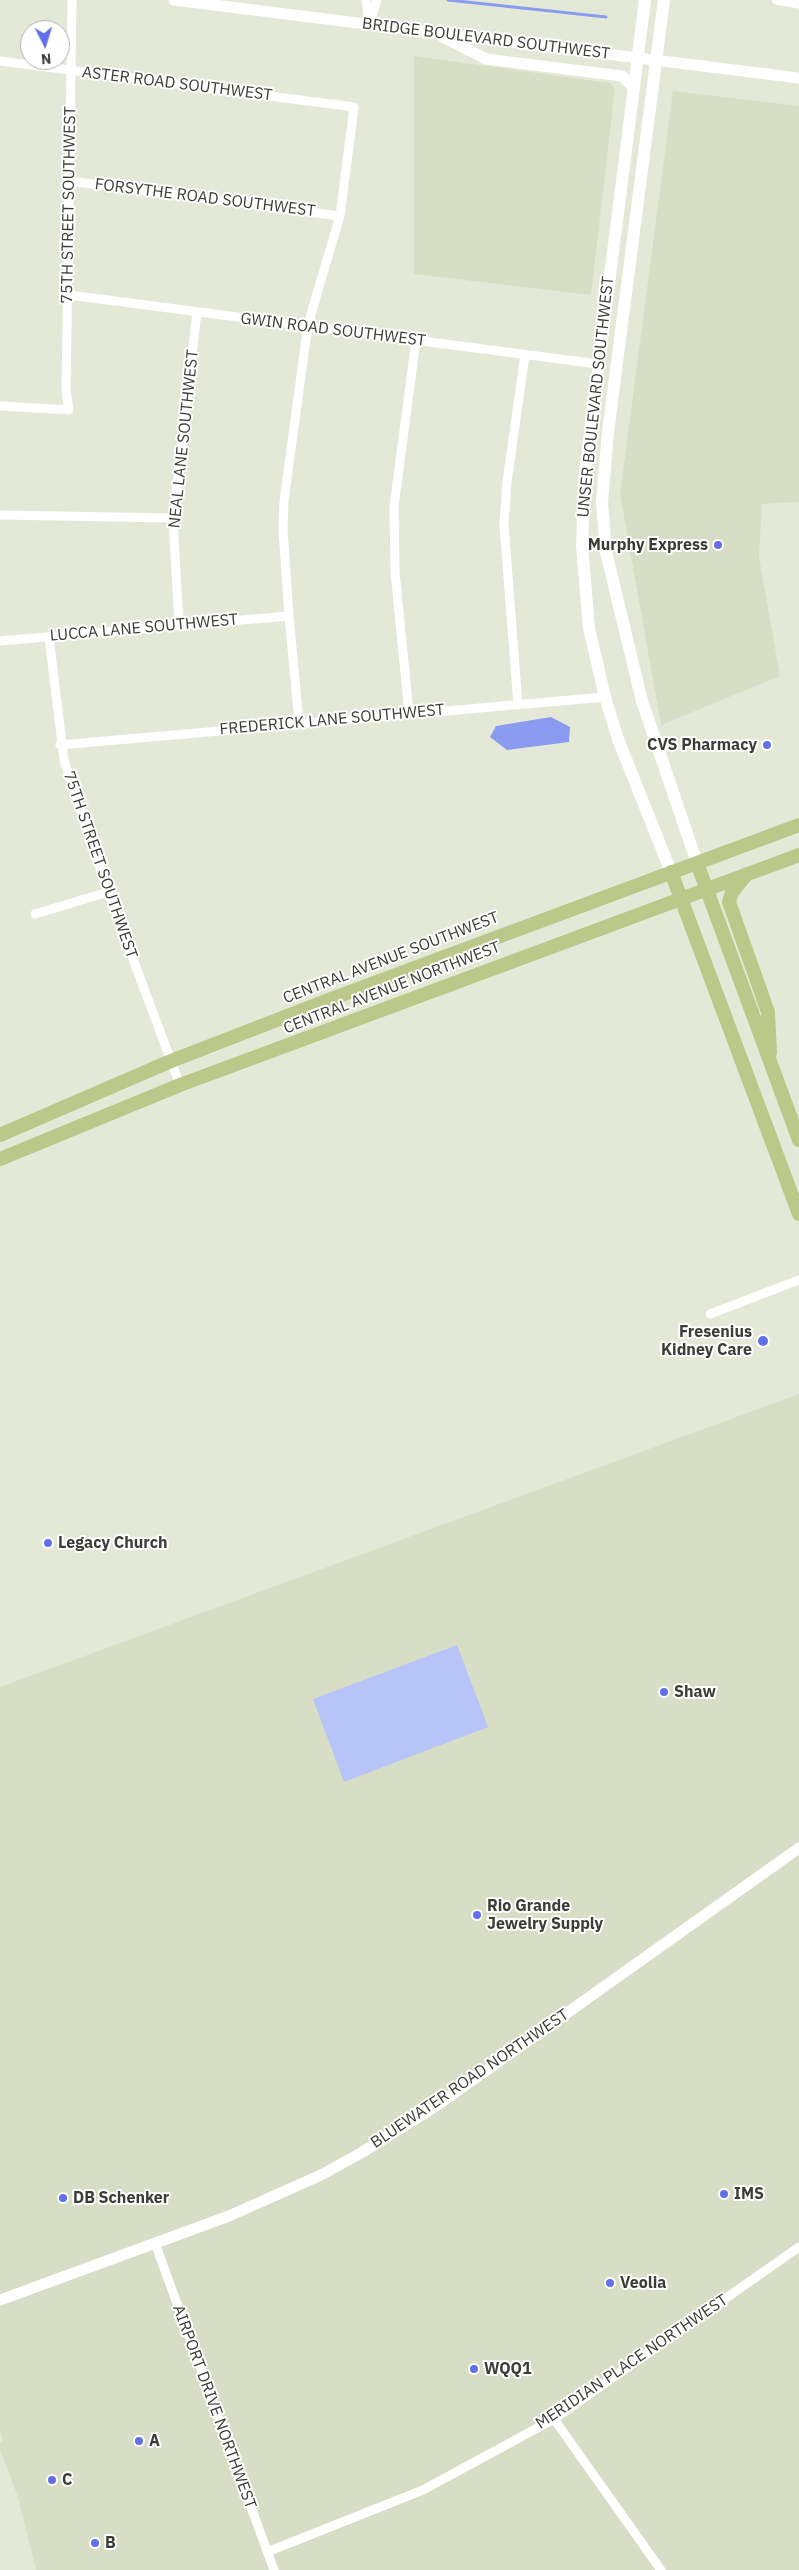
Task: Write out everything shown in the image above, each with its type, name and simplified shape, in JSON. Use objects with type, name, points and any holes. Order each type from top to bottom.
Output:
[{"type":"main road","name":"UNSER BOULEVARD SOUTHWEST","points":[[645,0],[585,474],[582,546],[589,628],[605,697],[618,739],[671,872]]},
{"type":"main road","name":"UNSER BOULEVARD SOUTHWEST","points":[[664,0],[602,480],[602,511],[612,582],[642,701],[654,743],[697,863]]},
{"type":"main road","name":"CENTRAL AVENUE SOUTHWEST","points":[[0,1134],[171,1061],[331,999],[799,826]]},
{"type":"main road","name":"CENTRAL AVENUE NORTHWEST","points":[[0,1159],[180,1085],[799,855]]},
{"type":"main road","points":[[697,863],[799,1140]]},
{"type":"main road","points":[[671,872],[799,1214]]},
{"type":"main road","points":[[747,874],[732,892],[729,902],[768,1012],[771,1066]]},
{"type":"street","name":"75TH STREET SOUTHWEST","points":[[0,406],[69,410],[66,390],[72,0]]},
{"type":"street","name":"BRIDGE BOULEVARD SOUTHWEST","points":[[174,0],[799,78]]},
{"type":"street","points":[[366,0],[369,25]]},
{"type":"street","points":[[776,0],[799,4]]},
{"type":"street","points":[[369,25],[377,1]]},
{"type":"street","points":[[437,34],[486,59],[622,76],[633,87]]},
{"type":"street","name":"ASTER ROAD SOUTHWEST","points":[[0,61],[354,107],[340,216]]},
{"type":"street","name":"FORSYTHE ROAD SOUTHWEST","points":[[70,181],[340,216]]},
{"type":"street","points":[[299,722],[283,530],[284,501],[308,326],[340,216]]},
{"type":"street","name":"GWIN ROAD SOUTHWEST","points":[[68,296],[598,364]]},
{"type":"street","name":"NEAL LANE SOUTHWEST","points":[[179,626],[173,518],[197,312]]},
{"type":"street","points":[[409,713],[396,572],[394,525],[416,340]]},
{"type":"street","points":[[518,704],[504,525],[507,482],[525,355]]},
{"type":"street","points":[[0,515],[173,518]]},
{"type":"street","name":"LUCCA LANE SOUTHWEST","points":[[0,642],[289,616]]},
{"type":"street","name":"75TH STREET SOUTHWEST","points":[[49,637],[60,745],[108,892],[180,1085]]},
{"type":"street","name":"FREDERICK LANE SOUTHWEST","points":[[60,745],[299,722],[605,697]]},
{"type":"street","points":[[35,914],[108,892]]},
{"type":"street","points":[[710,1314],[799,1280]]},
{"type":"street","name":"BLUEWATER ROAD NORTHWEST","points":[[0,2300],[229,2216],[321,2175],[399,2131],[799,1848]]},
{"type":"street","name":"AIRPORT DRIVE NORTHWEST","points":[[155,2243],[274,2570]]},
{"type":"street","name":"MERIDIAN PLACE NORTHWEST","points":[[267,2552],[423,2490],[554,2419],[799,2247]]},
{"type":"street","points":[[554,2419],[661,2570]]},
{"type":"shaded area","points":[[414,56],[610,83],[615,89],[591,295],[414,274]]},
{"type":"shaded area","points":[[673,91],[799,106],[799,502],[762,504],[759,557],[780,676],[661,725],[620,494]]},
{"type":"shaded area","points":[[799,1394],[799,2570],[36,2570],[17,2494],[0,2450],[0,2443],[3,2441],[0,2429],[0,1687]]},
{"type":"shaded area","points":[[457,1645],[488,1727],[344,1782],[313,1699]]},
{"type":"water","points":[[551,717],[570,727],[569,742],[507,750],[490,737],[496,726]]},
{"type":"waterway","points":[[448,0],[606,17]]},
{"type":"place","name":"Murphy Express","points":[[718,545]]},
{"type":"place","name":"CVS Pharmacy","points":[[767,745]]},
{"type":"place","name":"Fresenius Kidney Care","points":[[763,1341]]},
{"type":"place","name":"Legacy Church","points":[[48,1543]]},
{"type":"place","name":"Shaw","points":[[664,1692]]},
{"type":"place","name":"Rio Grande Jewelry Supply","points":[[477,1915]]},
{"type":"place","name":"IMS","points":[[724,2194]]},
{"type":"place","name":"DB Schenker","points":[[63,2198]]},
{"type":"place","name":"Veolia","points":[[610,2283]]},
{"type":"place","name":"WQQ1","points":[[474,2369]]},
{"type":"place","name":"A","points":[[139,2441]]},
{"type":"place","name":"C","points":[[52,2480]]},
{"type":"place","name":"B","points":[[95,2543]]}]
